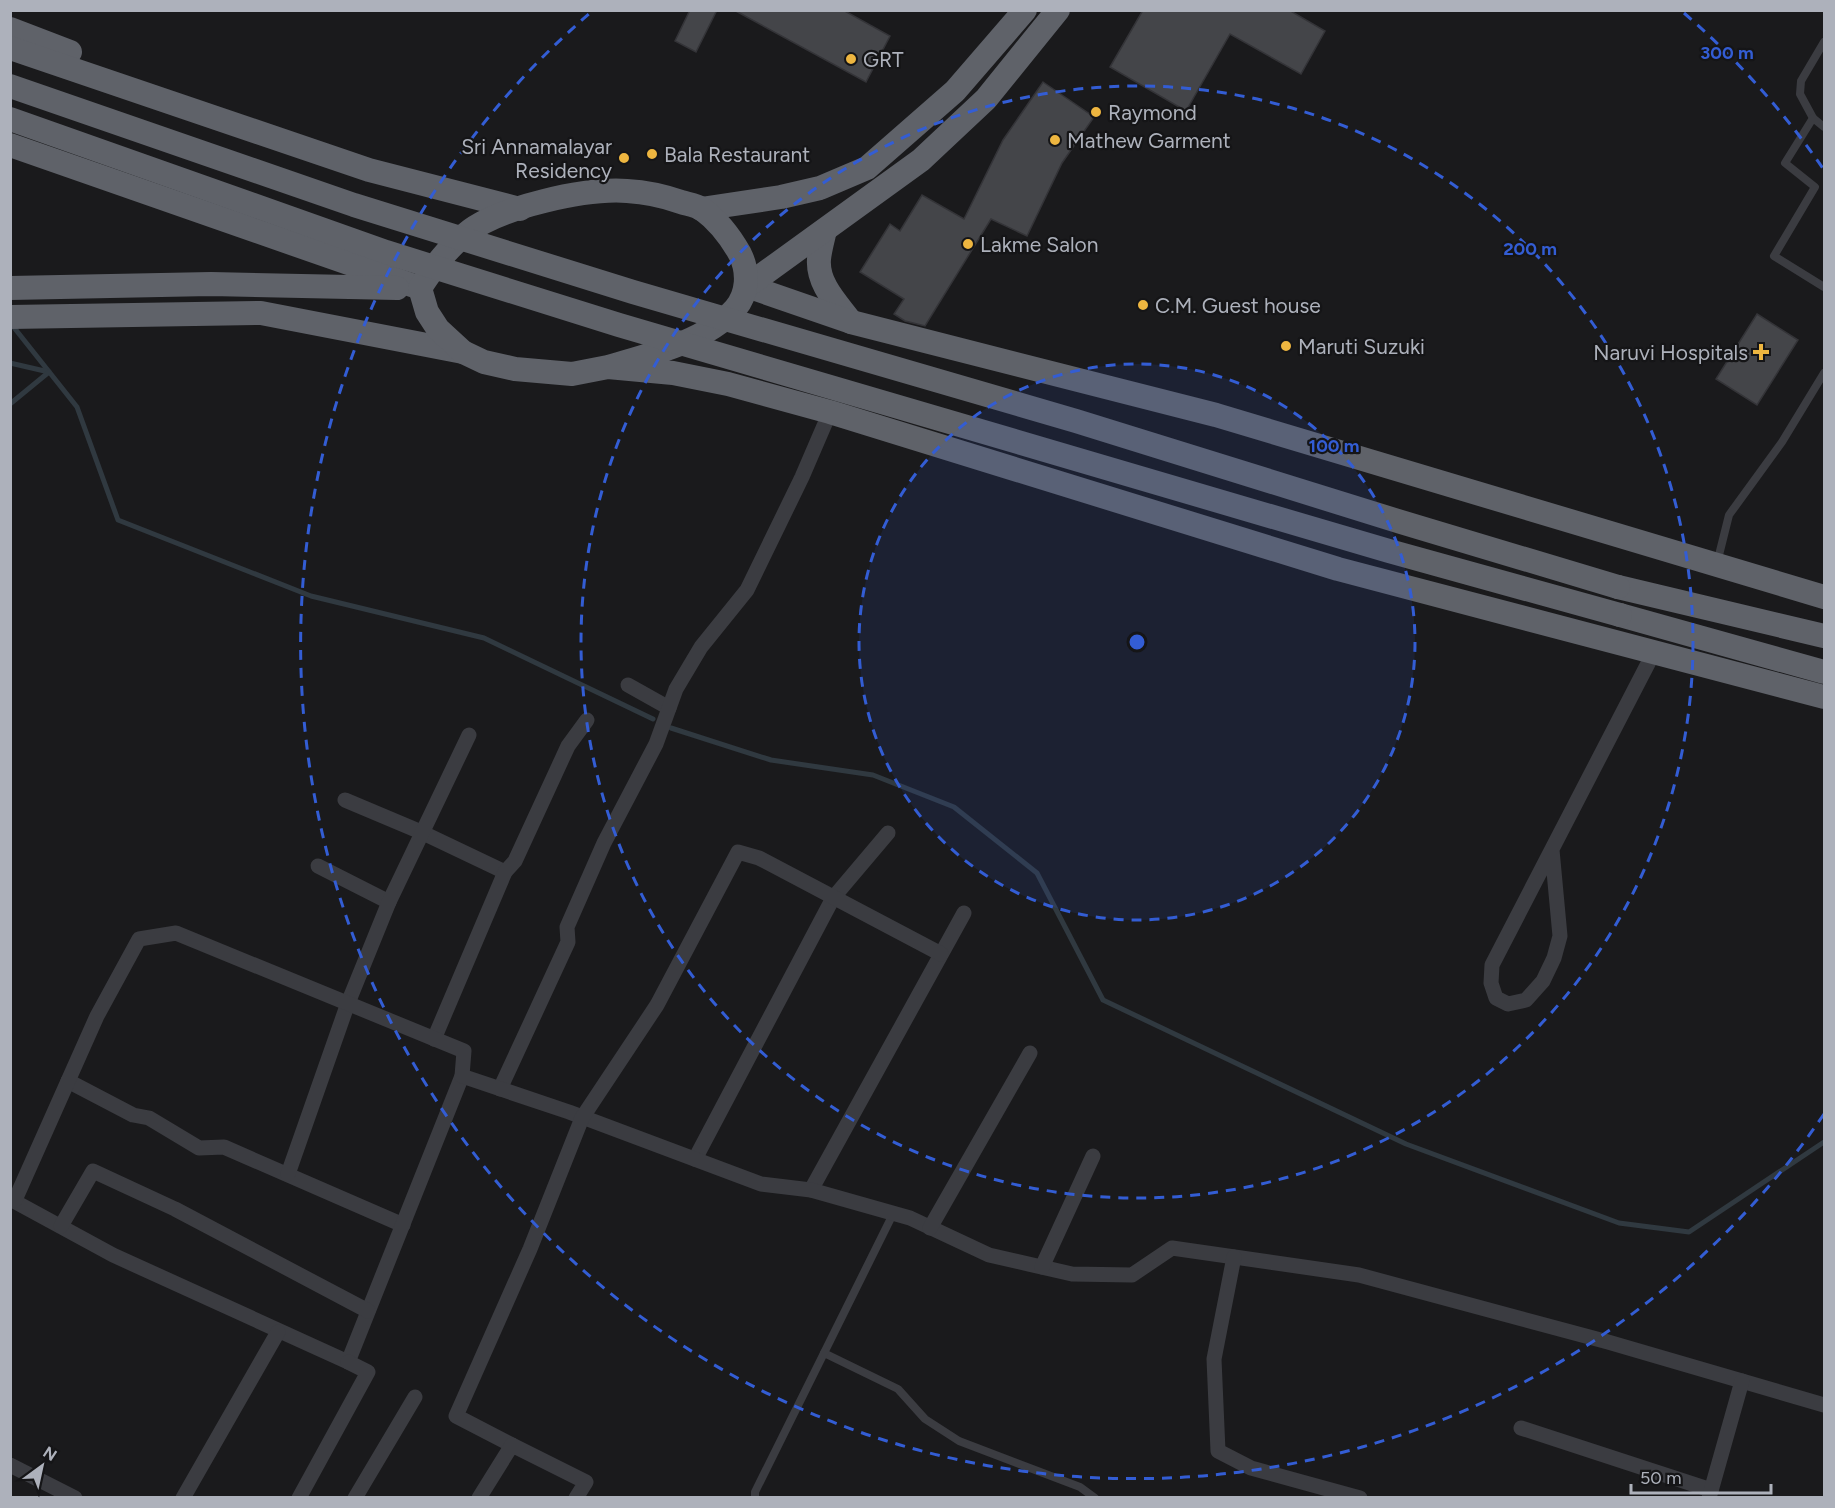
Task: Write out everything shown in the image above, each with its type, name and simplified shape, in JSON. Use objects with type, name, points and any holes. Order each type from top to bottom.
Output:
[{"type":"highway","points":[[701,209],[781,197],[820,188],[867,168],[955,91],[1024,10]]},
{"type":"highway","points":[[10,317],[261,313],[463,352],[484,362],[515,369],[572,374],[608,367],[664,350],[712,328],[736,308],[747,286],[921,160],[986,99],[1058,10]]},
{"type":"highway","points":[[10,29],[181,94],[287,142]]},
{"type":"highway","points":[[10,48],[369,170],[520,209]]},
{"type":"highway","points":[[10,86],[354,205],[633,292],[1076,421],[1618,587],[1824,636]]},
{"type":"highway","points":[[10,119],[386,252],[619,325],[1389,551],[1824,672]]},
{"type":"highway","points":[[10,145],[420,288]]},
{"type":"highway","points":[[463,352],[438,329],[427,312],[420,288],[440,257],[468,231],[497,216],[540,202],[585,193],[627,190],[665,196],[701,209],[731,239],[744,262],[747,286]]},
{"type":"highway","points":[[825,230],[819,260],[821,276],[826,288],[851,322]]},
{"type":"highway","points":[[10,288],[211,284],[420,288]]},
{"type":"highway","points":[[747,286],[851,322],[1216,415],[1824,597]]},
{"type":"highway","points":[[608,367],[673,373],[728,384],[830,412],[1338,568],[1824,697]]},
{"type":"street","points":[[500,1089],[568,942],[567,927],[604,843],[656,744],[676,689],[701,647],[747,590],[802,477],[830,412]]},
{"type":"street","points":[[1552,850],[1560,936],[1554,958],[1543,981],[1526,1000],[1508,1004],[1496,998],[1491,983],[1492,965],[1654,652]]},
{"type":"street","points":[[628,685],[669,708]]},
{"type":"street","points":[[434,1038],[506,872],[515,861],[568,746],[587,720]]},
{"type":"street","points":[[288,1174],[348,1004],[389,902],[469,735]]},
{"type":"street","points":[[345,800],[421,832],[506,872]]},
{"type":"street","points":[[695,1159],[833,898],[888,833]]},
{"type":"street","points":[[576,1497],[585,1482],[456,1416],[530,1249],[582,1118],[657,1005],[738,852],[759,858],[941,954]]},
{"type":"street","points":[[318,866],[389,902]]},
{"type":"street","points":[[811,1190],[964,913]]},
{"type":"street","points":[[299,1497],[368,1372],[113,1255],[13,1200],[97,1016],[139,939],[176,933],[464,1051],[462,1076],[348,1362]]},
{"type":"street","points":[[930,1228],[1030,1053]]},
{"type":"street","points":[[462,1076],[761,1184],[811,1190],[910,1218],[989,1255],[1072,1274],[1132,1275],[1172,1248],[1359,1275],[1608,1342],[1824,1405]]},
{"type":"street","points":[[68,1081],[133,1115],[149,1118],[199,1148],[224,1147],[403,1225]]},
{"type":"street","points":[[1042,1267],[1093,1156]]},
{"type":"street","points":[[61,1226],[93,1171],[175,1209],[368,1311]]},
{"type":"street","points":[[1234,1257],[1214,1359],[1218,1451],[1251,1468],[1337,1495],[1360,1497]]},
{"type":"street","points":[[183,1497],[278,1332]]},
{"type":"street","points":[[1521,1428],[1710,1494],[1742,1381]]},
{"type":"street","points":[[355,1497],[415,1397]]},
{"type":"street","points":[[478,1497],[512,1444]]},
{"type":"street","points":[[10,1465],[75,1497]]},
{"type":"lane","points":[[1824,42],[1801,81],[1800,94],[1813,118],[1824,127]]},
{"type":"lane","points":[[1813,118],[1785,163],[1815,188],[1773,256],[1824,287]]},
{"type":"lane","points":[[1717,565],[1729,515],[1782,442],[1824,373]]},
{"type":"lane","points":[[755,1497],[755,1492],[893,1214]]},
{"type":"lane","points":[[824,1353],[898,1389],[925,1419],[959,1441],[1080,1487],[1095,1497]]},
{"type":"building","points":[[690,10],[717,10],[696,52],[675,41]]},
{"type":"building","name":"GRT","points":[[734,10],[843,10],[890,36],[866,82]]},
{"type":"building","points":[[1143,10],[1289,10],[1325,31],[1301,74],[1230,34],[1186,111],[1110,67]]},
{"type":"building","points":[[1043,82],[1094,117],[1062,163],[1027,236],[991,219],[925,326],[905,321],[894,314],[904,299],[860,272],[890,224],[900,231],[922,195],[964,219],[1003,140]]},
{"type":"building","points":[[1757,314],[1798,340],[1757,405],[1716,379]]},
{"type":"waterway","points":[[12,325],[77,407],[118,520],[311,596],[484,638],[653,719]]},
{"type":"waterway","points":[[10,363],[49,372]]},
{"type":"waterway","points":[[10,404],[49,372]]},
{"type":"waterway","points":[[671,728],[771,760],[873,775],[954,807],[1037,873],[1103,1000],[1406,1144],[1619,1223],[1689,1232],[1824,1142]]},
{"type":"place","name":"GRT","points":[[851,59]]},
{"type":"place","name":"Raymond","points":[[1096,112]]},
{"type":"place","name":"Mathew Garment","points":[[1055,140]]},
{"type":"place","name":"Bala Restaurant","points":[[652,154]]},
{"type":"place","name":"Sri Annamalayar Residency","points":[[624,158]]},
{"type":"place","name":"Lakme Salon","points":[[968,244]]},
{"type":"place","name":"C.M. Guest house","points":[[1143,305]]},
{"type":"place","name":"Maruti Suzuki","points":[[1286,346]]},
{"type":"place","name":"Naruvi Hospitals","points":[[1761,352]]}]
